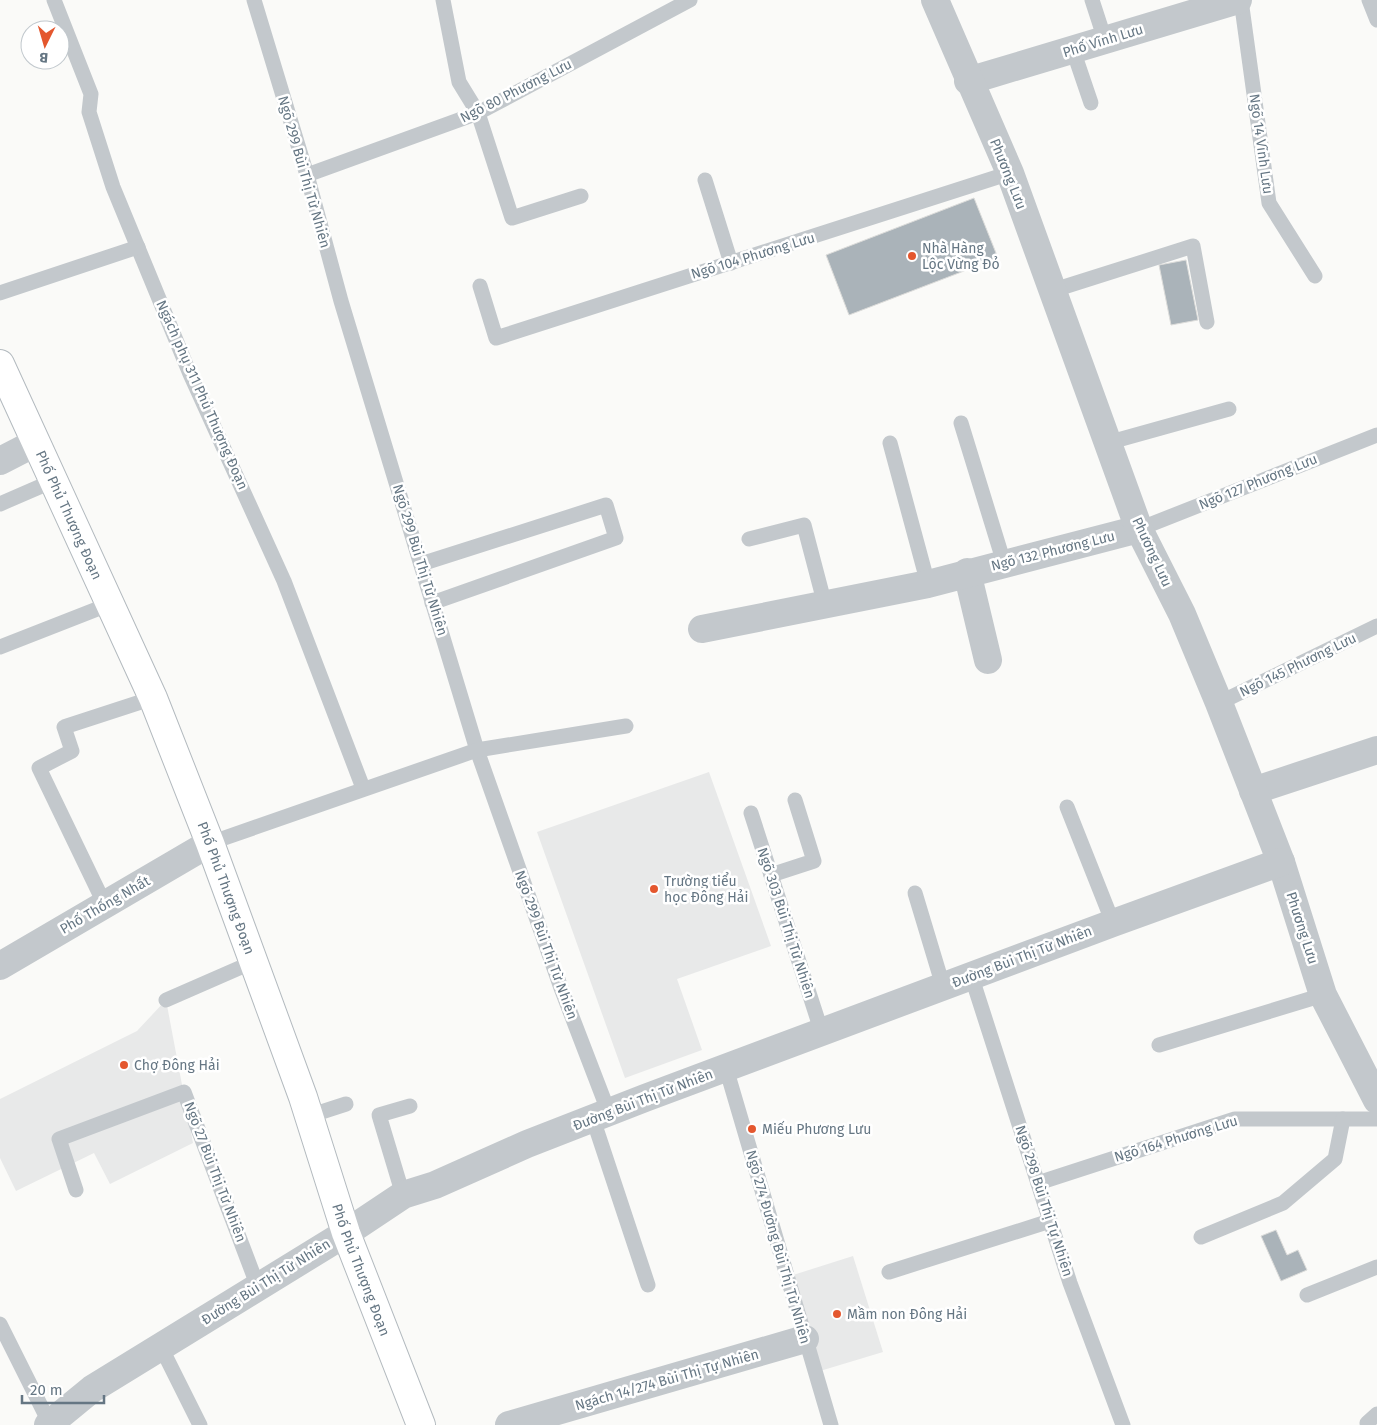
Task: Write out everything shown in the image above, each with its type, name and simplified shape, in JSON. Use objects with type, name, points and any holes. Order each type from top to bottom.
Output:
[{"type":"main road","name":"Phố Phủ Thượng Đoạn","points":[[0,364],[153,698],[210,843],[309,1116],[346,1233],[421,1425]]},
{"type":"street","name":"Phương Lưu","points":[[935,0],[968,81],[1010,173],[1139,529],[1182,614],[1219,703],[1281,862],[1323,995],[1377,1100]]},
{"type":"street","name":"Phố Vĩnh Lưu","points":[[968,81],[1105,40],[1194,7],[1240,0]]},
{"type":"street","points":[[0,461],[35,443]]},
{"type":"street","name":"Ngõ 132 Phương Lưu","points":[[702,629],[928,584],[967,572],[1139,529]]},
{"type":"street","points":[[967,572],[988,660]]},
{"type":"street","points":[[1253,791],[1377,750]]},
{"type":"street","name":"Phố Thống Nhất","points":[[0,966],[210,843]]},
{"type":"street","name":"Đường Bùi Thị Từ Nhiên","points":[[49,1425],[92,1389],[346,1233],[403,1195],[435,1186],[527,1144],[971,975],[1281,862]]},
{"type":"street","name":"Ngách 14/274 Bùi Thị Tự Nhiên","points":[[523,1423],[805,1339]]},
{"type":"lane","name":"Ngách phụ 311 Phủ Thượng Đoạn","points":[[54,0],[91,94],[89,112],[113,187],[190,374],[284,581],[363,788]]},
{"type":"lane","name":"Ngõ 299 Bùi Thị Từ Nhiên","points":[[254,0],[307,175],[341,301],[477,750],[561,988],[601,1116],[648,1285]]},
{"type":"lane","points":[[443,0],[459,82],[478,113],[512,218],[581,196]]},
{"type":"lane","name":"Ngõ 80 Phương Lưu","points":[[307,175],[478,113],[690,0]]},
{"type":"lane","points":[[1092,0],[1105,40]]},
{"type":"lane","name":"Ngõ 14 Vĩnh Lưu","points":[[1240,0],[1269,203],[1315,276]]},
{"type":"lane","points":[[1369,0],[1377,20]]},
{"type":"lane","points":[[1073,50],[1091,103]]},
{"type":"lane","name":"Ngõ 104 Phương Lưu","points":[[480,286],[496,338],[1010,173]]},
{"type":"lane","points":[[705,180],[731,263]]},
{"type":"lane","points":[[1052,291],[1193,246],[1207,322]]},
{"type":"lane","points":[[0,293],[138,247]]},
{"type":"lane","points":[[1107,443],[1229,409]]},
{"type":"lane","points":[[961,423],[1004,563]]},
{"type":"lane","name":"Ngõ 127 Phương Lưu","points":[[1139,529],[1377,435]]},
{"type":"lane","points":[[890,443],[928,584]]},
{"type":"lane","points":[[0,504],[53,480]]},
{"type":"lane","points":[[421,564],[606,505],[616,538],[432,602]]},
{"type":"lane","points":[[749,539],[804,525],[825,605]]},
{"type":"lane","points":[[0,647],[110,604]]},
{"type":"lane","name":"Ngõ 145 Phương Lưu","points":[[1219,703],[1377,626]]},
{"type":"lane","points":[[105,905],[39,768],[72,751],[64,727],[153,698]]},
{"type":"lane","points":[[210,843],[363,788],[477,750],[626,726]]},
{"type":"lane","points":[[771,874],[814,862],[795,800]]},
{"type":"lane","points":[[1067,807],[1113,923]]},
{"type":"lane","name":"Ngõ 303 Bùi Thị Từ Nhiên","points":[[751,813],[822,1032]]},
{"type":"lane","points":[[915,893],[943,986]]},
{"type":"lane","points":[[166,1000],[253,962]]},
{"type":"lane","name":"Ngõ 298 Bùi Thị Tự Nhiên","points":[[971,975],[1050,1221],[1123,1425]]},
{"type":"lane","points":[[1159,1045],[1323,995]]},
{"type":"lane","name":"Ngõ 274 Đường Bùi Thị Từ Nhiên","points":[[726,1068],[831,1425]]},
{"type":"lane","name":"Ngõ 27 Bùi Thị Từ Nhiên","points":[[76,1190],[59,1139],[184,1092],[258,1287]]},
{"type":"lane","points":[[309,1116],[346,1104]]},
{"type":"lane","points":[[403,1195],[379,1116],[410,1106]]},
{"type":"lane","name":"Ngõ 164 Phương Lưu","points":[[1038,1183],[1235,1119],[1377,1119]]},
{"type":"lane","points":[[1201,1237],[1283,1203],[1335,1159],[1343,1119]]},
{"type":"lane","points":[[889,1272],[1050,1221]]},
{"type":"lane","points":[[1307,1296],[1377,1267]]},
{"type":"lane","points":[[0,1324],[49,1425]]},
{"type":"lane","points":[[161,1347],[200,1425]]},
{"type":"shaded area","name":"Trường tiểu học Đông Hải","points":[[709,772],[771,946],[677,979],[702,1050],[625,1078],[537,832]]},
{"type":"shaded area","name":"Chợ Đông Hải","points":[[166,1000],[193,1143],[110,1184],[94,1153],[16,1191],[0,1158],[0,1099],[137,1031]]},
{"type":"shaded area","name":"Mầm non Đông Hải","points":[[853,1256],[883,1352],[820,1371],[790,1276]]},
{"type":"building","name":"Nhà Hàng Lộc Vừng Đỏ","points":[[974,198],[998,258],[849,315],[826,255]]},
{"type":"building","points":[[1186,260],[1198,320],[1171,325],[1159,265]]},
{"type":"building","points":[[1276,1230],[1287,1255],[1298,1250],[1307,1270],[1281,1281],[1261,1236]]},
{"type":"place","name":"Nhà Hàng Lộc Vừng Đỏ","points":[[912,256]]},
{"type":"place","name":"Trường tiểu học Đông Hải","points":[[654,889]]},
{"type":"place","name":"Chợ Đông Hải","points":[[124,1065]]},
{"type":"place","name":"Miếu Phương Lưu","points":[[752,1129]]},
{"type":"place","name":"Mầm non Đông Hải","points":[[837,1314]]}]
